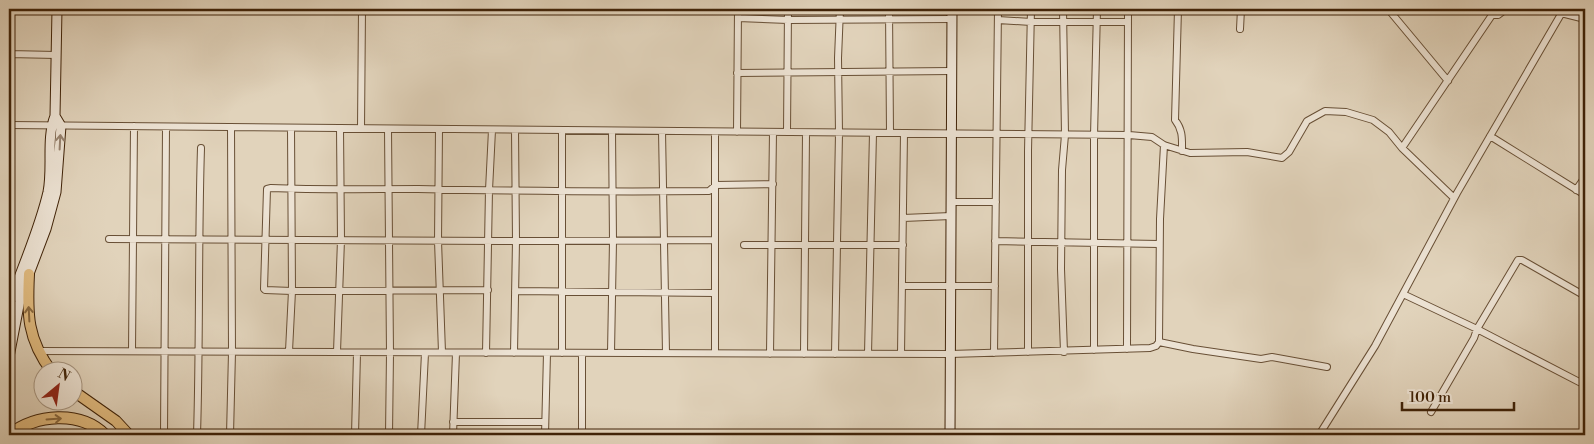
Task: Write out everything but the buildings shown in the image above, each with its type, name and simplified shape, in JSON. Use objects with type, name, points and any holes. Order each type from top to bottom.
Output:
[{"type":"highway","points":[[9,435],[42,420],[64,418],[88,423],[105,435]]},
{"type":"main road","points":[[29,274],[28,316],[30,329],[46,362]]},
{"type":"main road","points":[[82,397],[116,421],[129,435]]},
{"type":"street","points":[[361,128],[362,9]]},
{"type":"street","points":[[737,132],[738,9]]},
{"type":"street","points":[[787,132],[788,9]]},
{"type":"street","points":[[835,354],[840,9]]},
{"type":"street","points":[[889,9],[890,133]]},
{"type":"street","points":[[950,435],[952,9]]},
{"type":"street","points":[[994,353],[998,9]]},
{"type":"street","points":[[1028,352],[1031,9]]},
{"type":"street","points":[[1063,9],[1065,135],[1062,170],[1062,243],[1064,352]]},
{"type":"street","points":[[1094,350],[1094,136],[1097,9]]},
{"type":"street","points":[[1127,349],[1128,9]]},
{"type":"street","points":[[1178,9],[1176,120],[1182,137],[1182,151]]},
{"type":"street","points":[[1240,29],[1241,9]]},
{"type":"street","points":[[1388,9],[1448,81]]},
{"type":"street","points":[[1402,148],[1492,15],[1506,9]]},
{"type":"street","points":[[9,85],[9,10],[57,10],[56,192],[46,229],[21,295],[9,357]]},
{"type":"street","points":[[1319,435],[1373,348],[1454,198],[1563,11],[1585,19]]},
{"type":"street","points":[[738,18],[788,20],[952,19]]},
{"type":"street","points":[[998,20],[1128,22]]},
{"type":"street","points":[[9,54],[56,55]]},
{"type":"street","points":[[737,73],[952,70]]},
{"type":"street","points":[[9,125],[1129,135],[1152,137],[1164,145],[1190,153],[1246,152],[1282,158],[1289,152],[1307,121],[1325,110],[1346,112],[1373,120],[1389,132],[1402,148],[1454,198]]},
{"type":"street","points":[[9,305],[34,239],[48,190],[56,125]]},
{"type":"street","points":[[132,352],[134,126]]},
{"type":"street","points":[[164,435],[166,126]]},
{"type":"street","points":[[230,435],[232,352],[231,127]]},
{"type":"street","points":[[289,351],[292,291],[291,128]]},
{"type":"street","points":[[337,352],[341,240],[340,128]]},
{"type":"street","points":[[388,129],[389,435]]},
{"type":"street","points":[[439,129],[438,241],[442,352]]},
{"type":"street","points":[[486,352],[492,130]]},
{"type":"street","points":[[514,130],[516,241],[514,353]]},
{"type":"street","points":[[562,130],[562,353]]},
{"type":"street","points":[[611,353],[614,241],[612,131]]},
{"type":"street","points":[[662,131],[666,353]]},
{"type":"street","points":[[715,132],[715,353]]},
{"type":"street","points":[[770,354],[773,132]]},
{"type":"street","points":[[804,354],[806,132]]},
{"type":"street","points":[[868,354],[873,133]]},
{"type":"street","points":[[901,354],[904,134]]},
{"type":"street","points":[[1490,136],[1585,195]]},
{"type":"street","points":[[40,351],[950,354],[1064,352],[1156,346],[1159,342],[1164,145]]},
{"type":"street","points":[[197,435],[199,352],[198,239],[201,148]]},
{"type":"street","points":[[1576,190],[1585,177]]},
{"type":"street","points":[[488,290],[268,291],[264,289],[267,189],[663,192],[709,191],[716,185],[773,184]]},
{"type":"street","points":[[952,202],[996,202]]},
{"type":"street","points":[[903,218],[952,216]]},
{"type":"street","points":[[110,239],[715,240]]},
{"type":"street","points":[[996,241],[1160,244]]},
{"type":"street","points":[[744,245],[903,245]]},
{"type":"street","points":[[1430,412],[1518,260],[1522,260],[1585,296]]},
{"type":"street","points":[[902,286],[995,286]]},
{"type":"street","points":[[515,291],[715,293]]},
{"type":"street","points":[[1403,294],[1477,329],[1585,386]]},
{"type":"street","points":[[1159,342],[1193,349],[1261,359],[1272,357],[1327,367]]},
{"type":"street","points":[[354,435],[357,352]]},
{"type":"street","points":[[421,435],[425,353]]},
{"type":"street","points":[[453,435],[456,353]]},
{"type":"street","points":[[545,435],[547,353]]},
{"type":"street","points":[[582,353],[582,435]]},
{"type":"street","points":[[453,422],[545,422]]}]
